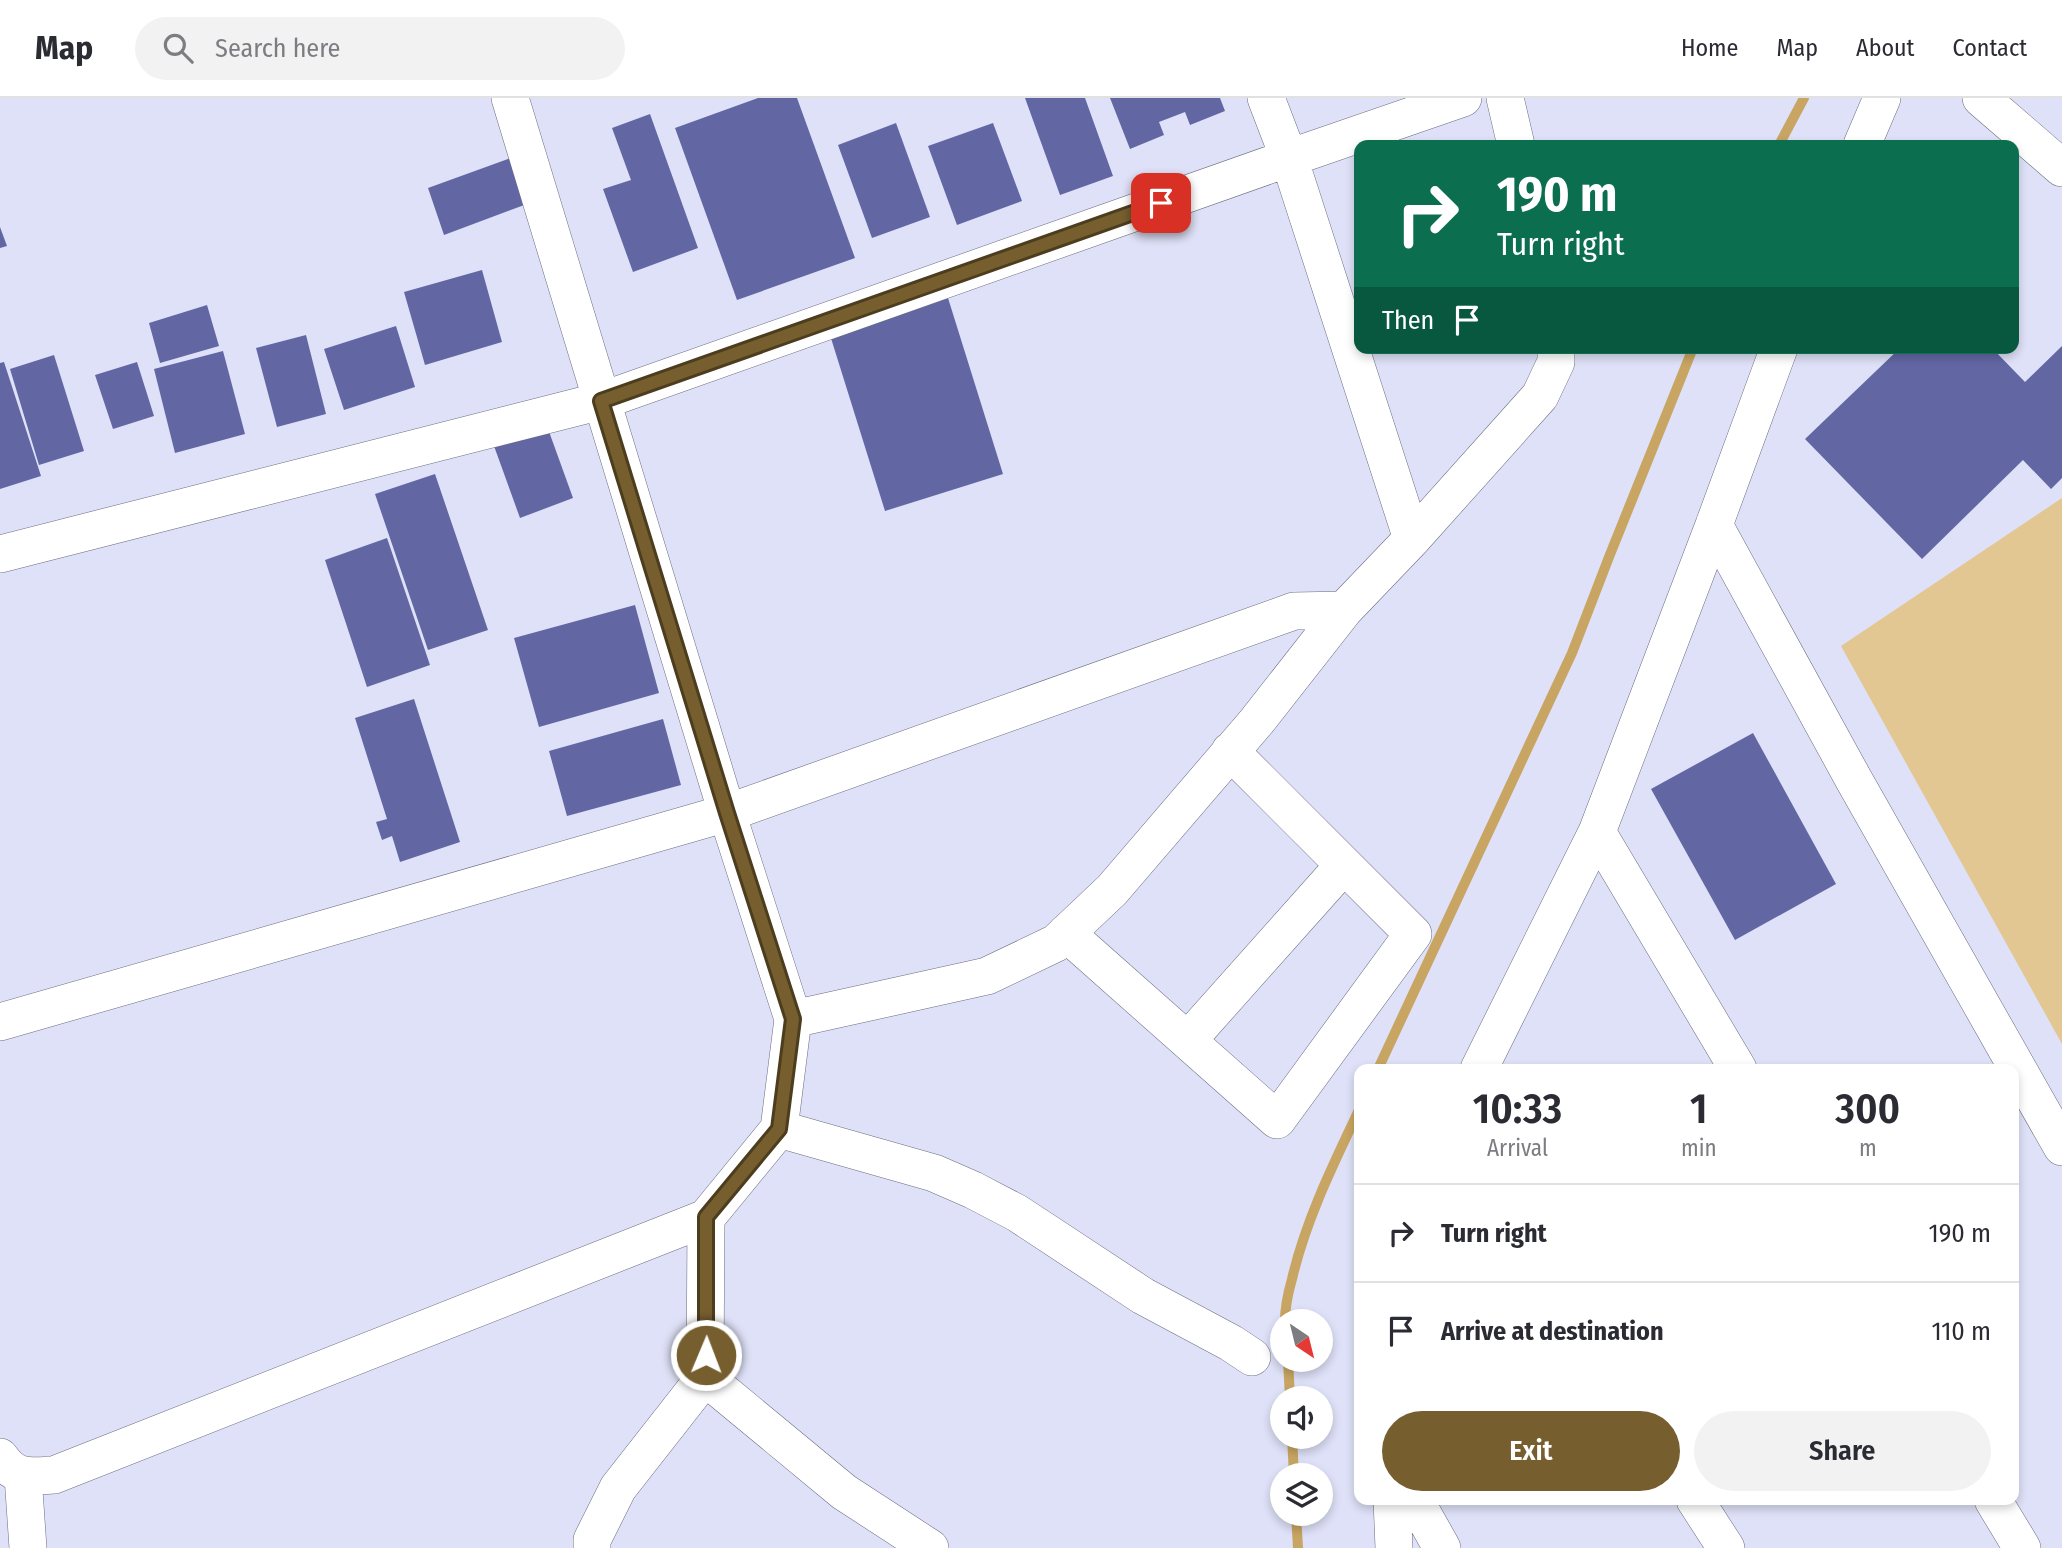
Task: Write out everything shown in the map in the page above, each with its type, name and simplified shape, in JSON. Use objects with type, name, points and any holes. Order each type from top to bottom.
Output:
[{"type":"street","points":[[28,1548],[11,1467],[54,1475],[706,1217],[779,1129],[793,1019],[727,813],[510,98]]},
{"type":"street","points":[[1266,98],[1289,158],[1412,539]]},
{"type":"street","points":[[0,554],[601,401],[1464,98]]},
{"type":"street","points":[[1505,98],[1515,140]]},
{"type":"street","points":[[1864,140],[1882,98]]},
{"type":"street","points":[[1981,98],[2062,168]]},
{"type":"street","points":[[793,1019],[987,976],[1056,943],[1112,890],[1257,721],[1344,610],[1412,539],[1540,396],[1556,362],[1556,354]]},
{"type":"street","points":[[1481,1064],[1597,832],[1777,354]]},
{"type":"street","points":[[1714,525],[2015,1064]]},
{"type":"street","points":[[0,1022],[727,813],[1294,611],[1344,610]]},
{"type":"street","points":[[1066,933],[1277,1120],[1413,934],[1230,751]]},
{"type":"street","points":[[1597,832],[1735,1064]]},
{"type":"street","points":[[1188,1040],[1344,865]]},
{"type":"street","points":[[2019,1071],[2062,1147]]},
{"type":"street","points":[[779,1129],[934,1173],[972,1189],[1017,1213],[1143,1296],[1231,1342],[1252,1357]]},
{"type":"street","points":[[592,1548],[592,1540],[618,1488],[705,1377],[706,1217]]},
{"type":"street","points":[[705,1377],[844,1492],[930,1548]]},
{"type":"street","points":[[1392,1505],[1394,1548]]},
{"type":"street","points":[[1418,1505],[1442,1548]]},
{"type":"street","points":[[1698,1505],[1726,1548]]},
{"type":"street","points":[[1996,1505],[2022,1548]]},
{"type":"shaded area","points":[[2062,498],[2062,1044],[1841,646]]},
{"type":"building","points":[[758,98],[797,98],[855,258],[737,300],[675,128]]},
{"type":"building","points":[[1025,98],[1085,98],[1113,176],[1060,195]]},
{"type":"building","points":[[1110,98],[1220,98],[1225,111],[1190,125],[1185,112],[1159,122],[1164,135],[1130,149]]},
{"type":"building","points":[[650,114],[698,248],[633,272],[603,189],[631,180],[612,128]]},
{"type":"building","points":[[896,123],[930,217],[872,238],[838,145]]},
{"type":"building","points":[[993,123],[1022,201],[957,225],[928,146]]},
{"type":"building","points":[[511,158],[527,204],[444,235],[428,188]]},
{"type":"building","points":[[0,227],[7,246],[0,248]]},
{"type":"building","points":[[482,270],[502,342],[425,365],[404,292]]},
{"type":"building","points":[[948,298],[1003,474],[885,511],[830,335]]},
{"type":"building","points":[[207,305],[219,346],[160,363],[149,323]]},
{"type":"building","points":[[396,326],[415,387],[344,410],[324,349]]},
{"type":"building","points":[[306,335],[326,414],[277,427],[256,348]]},
{"type":"building","points":[[2062,346],[2062,478],[2051,489],[2023,460],[1922,559],[1805,439],[1894,354],[1998,354],[2025,382]]},
{"type":"building","points":[[223,351],[245,434],[175,453],[154,369]]},
{"type":"building","points":[[54,355],[84,451],[39,465],[10,369]]},
{"type":"building","points":[[4,362],[41,476],[0,489],[0,363]]},
{"type":"building","points":[[137,362],[154,416],[113,429],[95,375]]},
{"type":"building","points":[[547,426],[573,498],[520,518],[494,446]]},
{"type":"building","points":[[435,474],[488,630],[428,650],[375,494]]},
{"type":"building","points":[[387,538],[430,665],[367,687],[325,560]]},
{"type":"building","points":[[635,605],[659,693],[539,727],[514,638]]},
{"type":"building","points":[[414,699],[460,842],[400,862],[392,836],[382,840],[376,822],[387,819],[355,718]]},
{"type":"building","points":[[663,719],[681,785],[567,816],[549,751]]},
{"type":"building","points":[[1753,733],[1836,884],[1735,940],[1651,789]]},
{"type":"waterway","points":[[1782,140],[1804,98]]},
{"type":"waterway","points":[[1380,1064],[1572,653],[1691,354]]},
{"type":"waterway","points":[[1286,1309],[1305,1235],[1354,1121]]},
{"type":"waterway","points":[[1289,1372],[1289,1386]]},
{"type":"waterway","points":[[1293,1449],[1293,1463]]},
{"type":"waterway","points":[[1297,1526],[1298,1548]]},
{"type":"route","points":[[706,1355],[706,1217],[779,1129],[793,1019],[601,401],[1161,203]]}]
